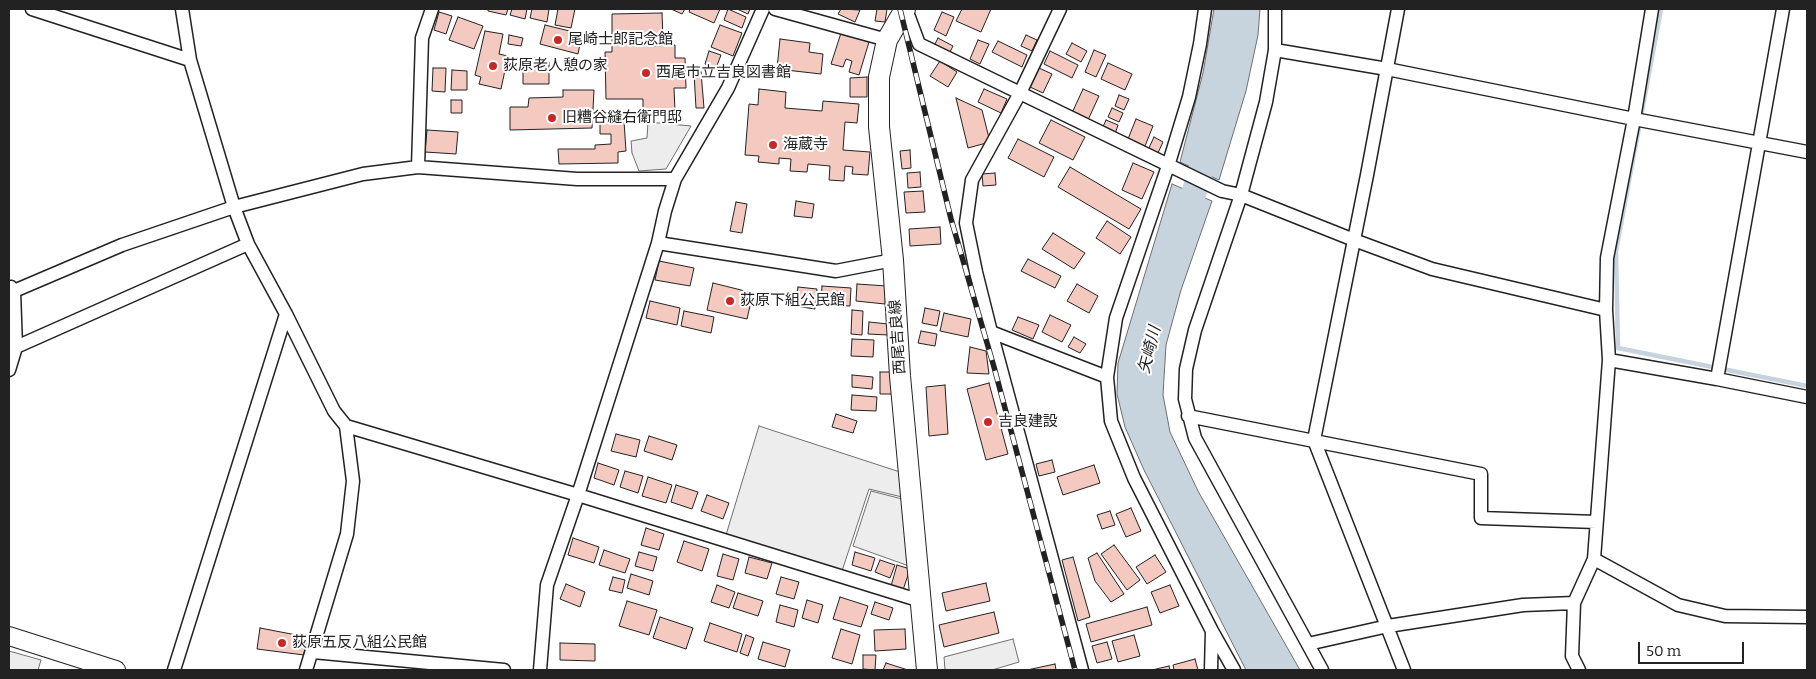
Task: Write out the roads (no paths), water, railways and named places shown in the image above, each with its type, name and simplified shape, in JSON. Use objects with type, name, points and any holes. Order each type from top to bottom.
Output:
[{"type":"main road","name":"西尾吉良線","points":[[905,9],[886,40],[879,77],[879,127],[893,260],[900,376],[927,670]]},
{"type":"main road","points":[[9,636],[116,670]]},
{"type":"street","points":[[32,9],[190,60]]},
{"type":"street","points":[[182,9],[190,60],[234,207],[248,244],[286,314],[334,410],[346,426],[353,481],[347,534],[313,652],[306,670]]},
{"type":"street","points":[[418,167],[422,38],[432,9]]},
{"type":"street","points":[[540,670],[547,585],[578,495],[658,243],[675,179],[728,88],[763,9]]},
{"type":"street","points":[[775,9],[886,40]]},
{"type":"street","points":[[905,9],[920,44],[1222,191],[1241,195],[1432,269],[1606,310]]},
{"type":"street","points":[[1060,9],[1020,93],[972,180],[966,223],[991,332],[1082,670]]},
{"type":"street","points":[[1205,9],[1200,44],[1174,169],[1116,318],[1106,377],[1111,421],[1134,478],[1234,670]]},
{"type":"street","points":[[1275,9],[1275,50],[1266,102],[1241,195],[1195,330],[1186,369],[1185,399],[1194,438],[1322,670]]},
{"type":"street","points":[[1398,9],[1314,440],[1404,670]]},
{"type":"street","points":[[1579,670],[1572,656],[1574,603],[1594,559],[1609,360],[1606,310],[1607,258],[1634,119],[1652,9]]},
{"type":"street","points":[[1717,379],[1783,9]]},
{"type":"street","points":[[1275,50],[1387,69],[1807,152]]},
{"type":"street","points":[[9,370],[16,347],[10,290],[122,245],[234,207],[363,174],[418,167],[577,179],[675,179]]},
{"type":"street","points":[[658,243],[836,271],[893,260]]},
{"type":"street","points":[[16,347],[248,244]]},
{"type":"street","points":[[174,670],[286,314]]},
{"type":"street","points":[[991,332],[1106,377]]},
{"type":"street","points":[[1609,360],[1807,397]]},
{"type":"street","points":[[1188,416],[1481,474],[1481,518],[1596,522]]},
{"type":"street","points":[[346,426],[578,495],[921,601]]},
{"type":"street","points":[[1594,559],[1678,604],[1725,616],[1807,618]]},
{"type":"street","points":[[1308,644],[1388,626],[1523,604],[1574,603]]},
{"type":"street","points":[[1211,670],[1212,631]]},
{"type":"street","points":[[313,652],[504,670]]},
{"type":"water","points":[[1214,9],[1260,9],[1258,35],[1246,91],[1219,180],[1180,162],[1203,73]]},
{"type":"water","points":[[1172,184],[1212,201],[1181,290],[1166,345],[1163,395],[1170,432],[1198,491],[1300,670],[1246,670],[1144,470],[1125,427],[1117,394],[1118,363]]},
{"type":"waterway","points":[[1661,9],[1616,251],[1618,348],[1807,386]]},
{"type":"waterway","name":"矢崎川","points":[[1184,227],[1210,138]]},
{"type":"railway","points":[[900,9],[951,219],[994,367],[1075,670]]},
{"type":"place","name":"尾崎士郎記念館","points":[[558,40]]},
{"type":"place","name":"荻原老人憩の家","points":[[493,66]]},
{"type":"place","name":"西尾市立吉良図書館","points":[[646,73]]},
{"type":"place","name":"旧糟谷縫右衛門邸","points":[[552,118]]},
{"type":"place","name":"海蔵寺","points":[[773,145]]},
{"type":"place","name":"荻原下組公民館","points":[[730,301]]},
{"type":"place","name":"吉良建設","points":[[988,422]]},
{"type":"place","name":"荻原五反八組公民館","points":[[282,643]]}]
